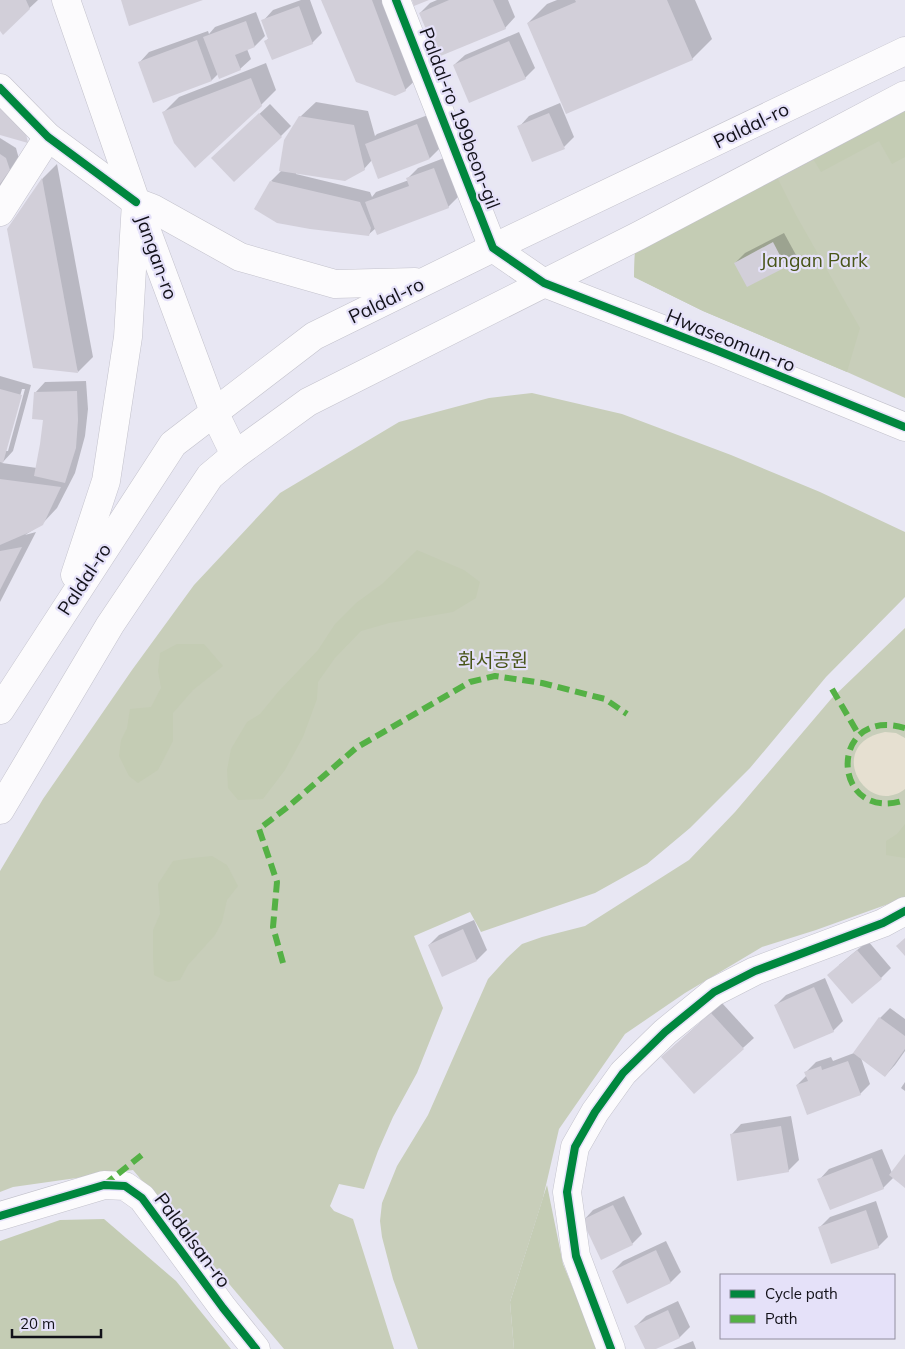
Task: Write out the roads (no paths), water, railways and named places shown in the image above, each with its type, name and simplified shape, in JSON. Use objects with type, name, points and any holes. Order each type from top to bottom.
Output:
[{"type":"main road","name":"Jangan-ro","points":[[66,0],[136,202],[214,412],[235,455]]},
{"type":"main road","name":"Paldal-ro 199beon-gil","points":[[396,0],[493,248]]},
{"type":"main road","name":"Paldal-ro","points":[[0,710],[173,444],[314,336],[493,248],[905,52]]},
{"type":"main road","points":[[0,88],[48,138],[136,202],[152,208],[240,257],[335,284],[425,281]]},
{"type":"main road","points":[[0,810],[110,625],[210,476],[235,455],[308,402],[638,236],[905,95]]},
{"type":"main road","points":[[0,212],[48,138]]},
{"type":"main road","points":[[64,610],[106,481],[128,337],[136,202]]},
{"type":"main road","name":"Hwaseomun-ro","points":[[493,248],[544,284],[716,350],[905,427]]},
{"type":"main road","points":[[611,1349],[576,1256],[567,1192],[575,1147],[594,1112],[623,1073],[665,1032],[714,992],[755,971],[883,923],[905,911]]},
{"type":"main road","name":"Paldalsan-ro","points":[[0,1216],[104,1185],[125,1186],[142,1198],[223,1308],[256,1349]]},
{"type":"park label","name":"Jangan Park","points":[[814,260]]},
{"type":"park label","name":"화서공원","points":[[493,660]]}]
